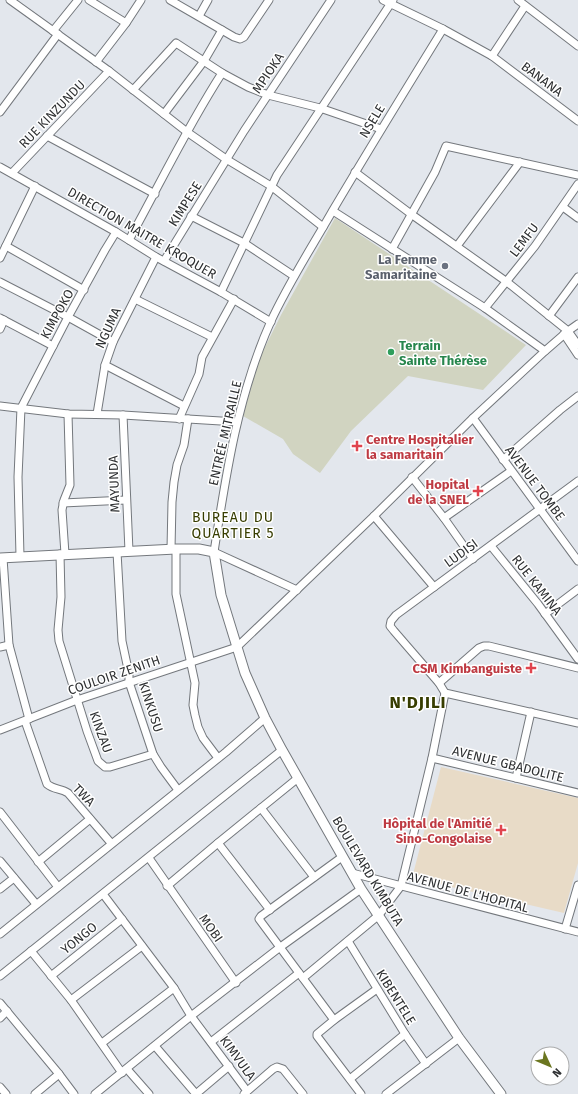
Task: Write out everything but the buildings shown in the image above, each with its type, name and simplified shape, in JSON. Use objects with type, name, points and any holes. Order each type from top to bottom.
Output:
[{"type":"street","points":[[10,0],[109,71],[187,132],[226,159],[271,186],[323,227],[294,276],[271,322]]},
{"type":"street","points":[[0,112],[78,0]]},
{"type":"street","points":[[89,0],[126,23]]},
{"type":"street","points":[[96,62],[126,23],[141,0]]},
{"type":"street","points":[[170,0],[238,39],[244,38],[268,0]]},
{"type":"street","points":[[199,16],[208,0]]},
{"type":"street","name":"MPIOKA","points":[[226,159],[331,0]]},
{"type":"street","name":"BANANA","points":[[383,0],[392,2],[492,56],[578,121]]},
{"type":"street","points":[[518,0],[578,46]]},
{"type":"street","points":[[221,292],[271,186],[320,108],[392,2]]},
{"type":"street","points":[[492,56],[526,6]]},
{"type":"street","name":"NSELE","points":[[323,227],[443,29]]},
{"type":"street","points":[[164,114],[204,61],[222,30]]},
{"type":"street","points":[[133,90],[174,44],[183,47],[222,73],[248,87],[268,95],[320,108],[381,129]]},
{"type":"street","name":"RUE KINZUNDU","points":[[12,173],[109,71]]},
{"type":"street","points":[[129,240],[203,102],[222,73]]},
{"type":"street","points":[[47,136],[155,194]]},
{"type":"street","points":[[392,249],[435,172],[446,146],[578,175]]},
{"type":"street","name":"KIMPESE","points":[[164,261],[226,159]]},
{"type":"street","points":[[457,246],[520,162]]},
{"type":"street","name":"DIRECTION MAITRE KROQUER","points":[[0,167],[116,232],[156,257],[234,299],[271,322]]},
{"type":"street","points":[[355,172],[506,282],[549,316],[578,345]]},
{"type":"street","name":"LEMFU","points":[[485,308],[535,246],[578,184]]},
{"type":"street","points":[[0,258],[35,186]]},
{"type":"street","points":[[563,206],[578,218]]},
{"type":"street","points":[[333,211],[485,308],[545,351]]},
{"type":"street","points":[[191,216],[244,243],[294,276]]},
{"type":"street","name":"KIMPOKO","points":[[20,408],[68,317],[116,232]]},
{"type":"street","points":[[6,246],[84,290]]},
{"type":"street","name":"NGUMA","points":[[97,414],[105,365],[114,342],[156,257]]},
{"type":"street","points":[[549,316],[578,277]]},
{"type":"street","points":[[0,282],[114,342]]},
{"type":"street","points":[[135,299],[212,337]]},
{"type":"street","points":[[179,419],[199,374],[202,358],[212,337],[234,299]]},
{"type":"street","points":[[0,328],[2,319],[53,346]]},
{"type":"street","name":"ENTRÉE MITRAILLE","points":[[214,552],[224,488],[237,422],[258,354],[271,322]]},
{"type":"street","points":[[237,647],[374,516],[472,418],[566,332],[578,324]]},
{"type":"street","points":[[566,332],[578,355]]},
{"type":"street","points":[[105,365],[184,406]]},
{"type":"street","points":[[503,460],[578,396]]},
{"type":"street","points":[[0,406],[68,414],[123,415],[237,422]]},
{"type":"street","points":[[20,408],[18,477],[20,556]]},
{"type":"street","points":[[68,414],[70,485],[62,510],[63,554],[58,636],[78,700]]},
{"type":"street","name":"MAYUNDA","points":[[123,415],[129,551]]},
{"type":"street","name":"AVENUE TOMBE","points":[[472,418],[577,559]]},
{"type":"street","points":[[188,419],[184,445],[177,465],[172,502],[176,594],[196,683],[193,705],[198,727],[203,738],[218,758]]},
{"type":"street","points":[[444,518],[511,471]]},
{"type":"street","points":[[412,477],[444,518],[473,559]]},
{"type":"street","name":"LUDISI","points":[[440,683],[390,626],[391,620],[396,614],[578,481]]},
{"type":"street","points":[[63,503],[126,500]]},
{"type":"street","points":[[374,516],[434,587]]},
{"type":"street","name":"RUE KAMINA","points":[[491,546],[545,614],[578,659]]},
{"type":"street","points":[[1,558],[199,549],[214,552],[297,590]]},
{"type":"street","name":"KINKUSU","points":[[117,552],[122,616],[122,641],[129,674],[129,682],[160,768],[178,790]]},
{"type":"street","name":"BOULEVARD KIMBUTA","points":[[214,552],[221,595],[249,684],[265,718],[361,889],[458,1038],[500,1094]]},
{"type":"street","name":"TWA","points":[[1,558],[9,645],[27,720],[47,784],[68,793],[111,843]]},
{"type":"street","points":[[545,614],[578,589]]},
{"type":"street","points":[[0,647],[9,645]]},
{"type":"street","points":[[211,1042],[348,941],[378,915],[401,886],[432,758],[445,693],[440,683],[479,648],[484,646],[578,668]]},
{"type":"street","name":"COULOIR ZENITH","points":[[0,730],[129,682],[237,647]]},
{"type":"street","points":[[445,693],[578,723]]},
{"type":"street","name":"KINZAU","points":[[78,700],[86,731],[98,761],[105,767],[110,767],[154,754]]},
{"type":"street","points":[[516,778],[531,712]]},
{"type":"street","points":[[0,934],[218,758],[265,718]]},
{"type":"street","points":[[0,976],[282,750]]},
{"type":"street","name":"AVENUE GBADOLITE","points":[[432,758],[578,793]]},
{"type":"street","points":[[168,886],[298,778]]},
{"type":"street","points":[[261,808],[314,877]]},
{"type":"street","points":[[0,812],[58,887]]},
{"type":"street","points":[[38,862],[90,819]]},
{"type":"street","points":[[218,843],[270,910]]},
{"type":"street","points":[[334,1020],[259,919],[261,916],[342,857]]},
{"type":"street","name":"MOBI","points":[[149,858],[236,983]]},
{"type":"street","points":[[0,861],[36,904]]},
{"type":"street","name":"AVENUE DE L'HOPITAL","points":[[352,873],[578,932]]},
{"type":"street","points":[[0,889],[14,878]]},
{"type":"street","points":[[565,929],[578,885]]},
{"type":"street","points":[[95,1094],[191,1016],[280,948],[361,889]]},
{"type":"street","points":[[103,894],[174,988],[191,1016]]},
{"type":"street","name":"YONGO","points":[[51,976],[122,919]]},
{"type":"street","name":"KIBENTELE","points":[[348,941],[405,1034],[426,1064]]},
{"type":"street","points":[[71,1000],[142,946]]},
{"type":"street","points":[[31,952],[71,1000],[102,1043],[125,1071],[149,1094]]},
{"type":"street","points":[[102,1043],[174,988]]},
{"type":"street","points":[[361,1094],[317,1036],[318,1032],[377,989]]},
{"type":"street","points":[[0,1003],[74,1094]]},
{"type":"street","points":[[0,1018],[7,1011]]},
{"type":"street","name":"KIMVULA","points":[[191,1016],[229,1066],[246,1093],[277,1067],[282,1069],[303,1094]]},
{"type":"street","points":[[350,1079],[405,1034]]},
{"type":"street","points":[[386,1094],[458,1038]]},
{"type":"street","points":[[155,1046],[196,1094],[229,1066]]},
{"type":"street","points":[[35,1094],[59,1074]]},
{"type":"street","points":[[0,1087],[6,1094]]},
{"type":"shaded area","name":"Hôpital de l'Amitié Sino-Congolaise","points":[[441,767],[578,798],[578,863],[564,913],[412,878]]},
{"type":"green space","name":"Terrain Sainte Thérèse","points":[[335,218],[526,345],[483,390],[408,376],[351,431],[320,473],[293,454],[283,439],[243,416],[259,359],[281,315]]},
{"type":"place","name":"La Femme Samaritaine","points":[[445,266]]},
{"type":"place","name":"Terrain Sainte Thérèse","points":[[391,352]]},
{"type":"place","name":"Centre Hospitalier la samaritain","points":[[357,446]]},
{"type":"place","name":"Hopital de la SNEL","points":[[478,491]]},
{"type":"place","name":"CSM Kimbanguiste","points":[[531,668]]},
{"type":"place","name":"Hôpital de l'Amitié Sino-Congolaise","points":[[501,830]]},
{"type":"district","name":"BUREAU DU QUARTIER 5","points":[[233,526]]},
{"type":"district","name":"N'DJILI","points":[[418,702]]}]
